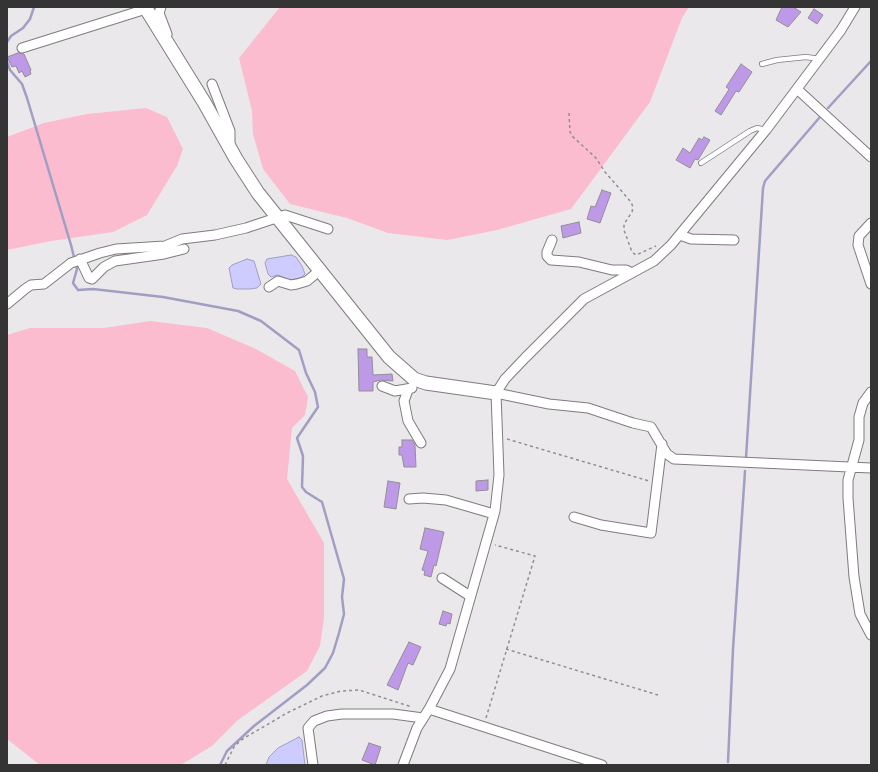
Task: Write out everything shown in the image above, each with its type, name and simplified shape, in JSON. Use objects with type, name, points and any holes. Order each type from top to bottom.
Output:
[{"type":"street","points":[[161,7],[159,12],[167,34],[162,37]]},
{"type":"street","points":[[403,765],[412,738],[429,710],[450,669],[494,514],[499,475],[496,393],[524,358],[584,299],[654,261],[672,245],[766,130],[820,59],[855,7]]},
{"type":"street","points":[[22,48],[145,8],[204,102],[230,149],[277,218],[413,385]]},
{"type":"street","points":[[212,84],[230,131],[230,149]]},
{"type":"street","points":[[797,89],[871,157]]},
{"type":"street","points":[[7,304],[24,289],[31,285],[44,284],[80,259],[116,250],[154,248],[182,240],[227,233],[285,215],[328,230]]},
{"type":"street","points":[[871,223],[859,236],[858,245],[871,284]]},
{"type":"street","points":[[680,235],[691,239],[734,240]]},
{"type":"street","points":[[552,240],[547,252],[547,256],[551,260],[579,262],[612,270],[626,270],[632,273]]},
{"type":"street","points":[[80,259],[89,278],[92,279],[104,267],[115,261],[164,254],[184,249]]},
{"type":"street","points":[[269,287],[278,281],[291,285],[307,281],[319,271]]},
{"type":"street","points":[[413,385],[404,401],[408,421],[421,443]]},
{"type":"street","points":[[382,386],[395,391],[413,385],[496,393],[549,404],[588,408],[633,423],[652,427],[667,454],[674,459],[871,468]]},
{"type":"street","points":[[871,392],[863,403],[859,417],[859,440],[848,480],[854,577],[860,614],[871,635]]},
{"type":"street","points":[[574,517],[601,525],[651,533],[662,444]]},
{"type":"street","points":[[409,499],[423,498],[446,500],[494,514]]},
{"type":"street","points":[[442,578],[470,596]]},
{"type":"street","points":[[429,710],[602,765]]},
{"type":"street","points":[[313,765],[308,728],[314,720],[342,714],[393,714],[423,718]]},
{"type":"lane","points":[[762,64],[801,57],[820,59]]},
{"type":"lane","points":[[701,163],[750,131],[757,128],[766,130]]},
{"type":"path","points":[[569,113],[570,132],[572,136],[596,158],[631,202],[632,212],[624,224],[624,230],[632,252],[636,255],[666,243],[672,245]]},
{"type":"path","points":[[497,436],[657,484]]},
{"type":"path","points":[[483,727],[535,556],[486,542]]},
{"type":"path","points":[[506,649],[658,695]]},
{"type":"shaded area","points":[[280,7],[689,7],[682,18],[650,102],[571,209],[497,230],[447,240],[388,233],[347,218],[290,204],[263,169],[253,134],[252,111],[239,58]]},
{"type":"shaded area","points":[[146,108],[167,117],[183,149],[177,166],[147,215],[113,232],[51,241],[7,250],[7,137],[44,123],[87,114]]},
{"type":"shaded area","points":[[150,321],[207,328],[256,349],[295,371],[308,397],[305,415],[292,428],[287,479],[324,543],[324,618],[320,646],[307,671],[238,720],[212,746],[184,763],[179,765],[40,765],[7,739],[7,335],[30,328],[104,328]]},
{"type":"water","points":[[291,255],[296,257],[302,266],[305,274],[303,276],[289,280],[278,275],[271,277],[268,274],[265,263],[267,259]]},
{"type":"water","points":[[247,259],[254,261],[261,284],[257,288],[250,289],[233,288],[229,268],[232,265]]},
{"type":"water","points":[[299,737],[302,740],[305,765],[266,765],[269,757],[278,748]]},
{"type":"building","points":[[782,7],[793,7],[801,12],[788,27],[776,20]]},
{"type":"building","points":[[814,9],[823,15],[817,24],[808,18]]},
{"type":"building","points":[[18,53],[24,54],[31,70],[31,74],[25,77],[22,71],[19,73],[16,66],[12,67],[7,57]]},
{"type":"building","points":[[741,64],[752,72],[739,92],[736,91],[721,115],[715,111],[729,89],[726,87]]},
{"type":"building","points":[[704,137],[710,140],[698,160],[695,159],[690,168],[676,160],[683,148],[690,153],[699,138],[702,140]]},
{"type":"building","points":[[602,190],[611,193],[600,223],[587,219],[591,206],[595,207]]},
{"type":"building","points":[[579,222],[581,233],[563,238],[561,226]]},
{"type":"building","points":[[358,349],[367,349],[367,357],[372,357],[373,375],[392,374],[393,381],[381,380],[373,382],[373,391],[359,391]]},
{"type":"building","points":[[402,440],[412,440],[415,445],[416,467],[404,467],[402,455],[399,455],[399,447],[402,447]]},
{"type":"building","points":[[488,480],[488,490],[476,491],[476,481]]},
{"type":"building","points":[[388,481],[400,483],[396,509],[384,507]]},
{"type":"building","points":[[425,528],[444,532],[436,566],[434,565],[431,577],[424,575],[425,571],[422,570],[428,551],[420,549]]},
{"type":"building","points":[[443,611],[452,614],[450,624],[447,623],[446,626],[439,624]]},
{"type":"building","points":[[409,642],[421,647],[413,665],[408,663],[398,690],[387,685]]},
{"type":"building","points":[[369,743],[381,747],[375,765],[362,760]]},
{"type":"waterway","points":[[7,42],[11,36],[23,28],[30,19],[34,7]]},
{"type":"waterway","points":[[828,108],[871,61]]},
{"type":"waterway","points":[[7,62],[10,70],[22,84],[27,98],[71,245],[77,269],[73,283],[78,290],[93,289],[163,297],[238,311],[261,321],[299,350],[306,373],[315,392],[318,407],[297,438],[303,456],[302,487],[306,492],[322,502],[344,579],[342,597],[344,614],[333,653],[325,668],[307,685],[254,726],[227,751],[220,765]]},
{"type":"waterway","points":[[746,458],[763,188],[765,181],[820,117]]},
{"type":"waterway","points":[[728,762],[733,649],[745,471]]}]
